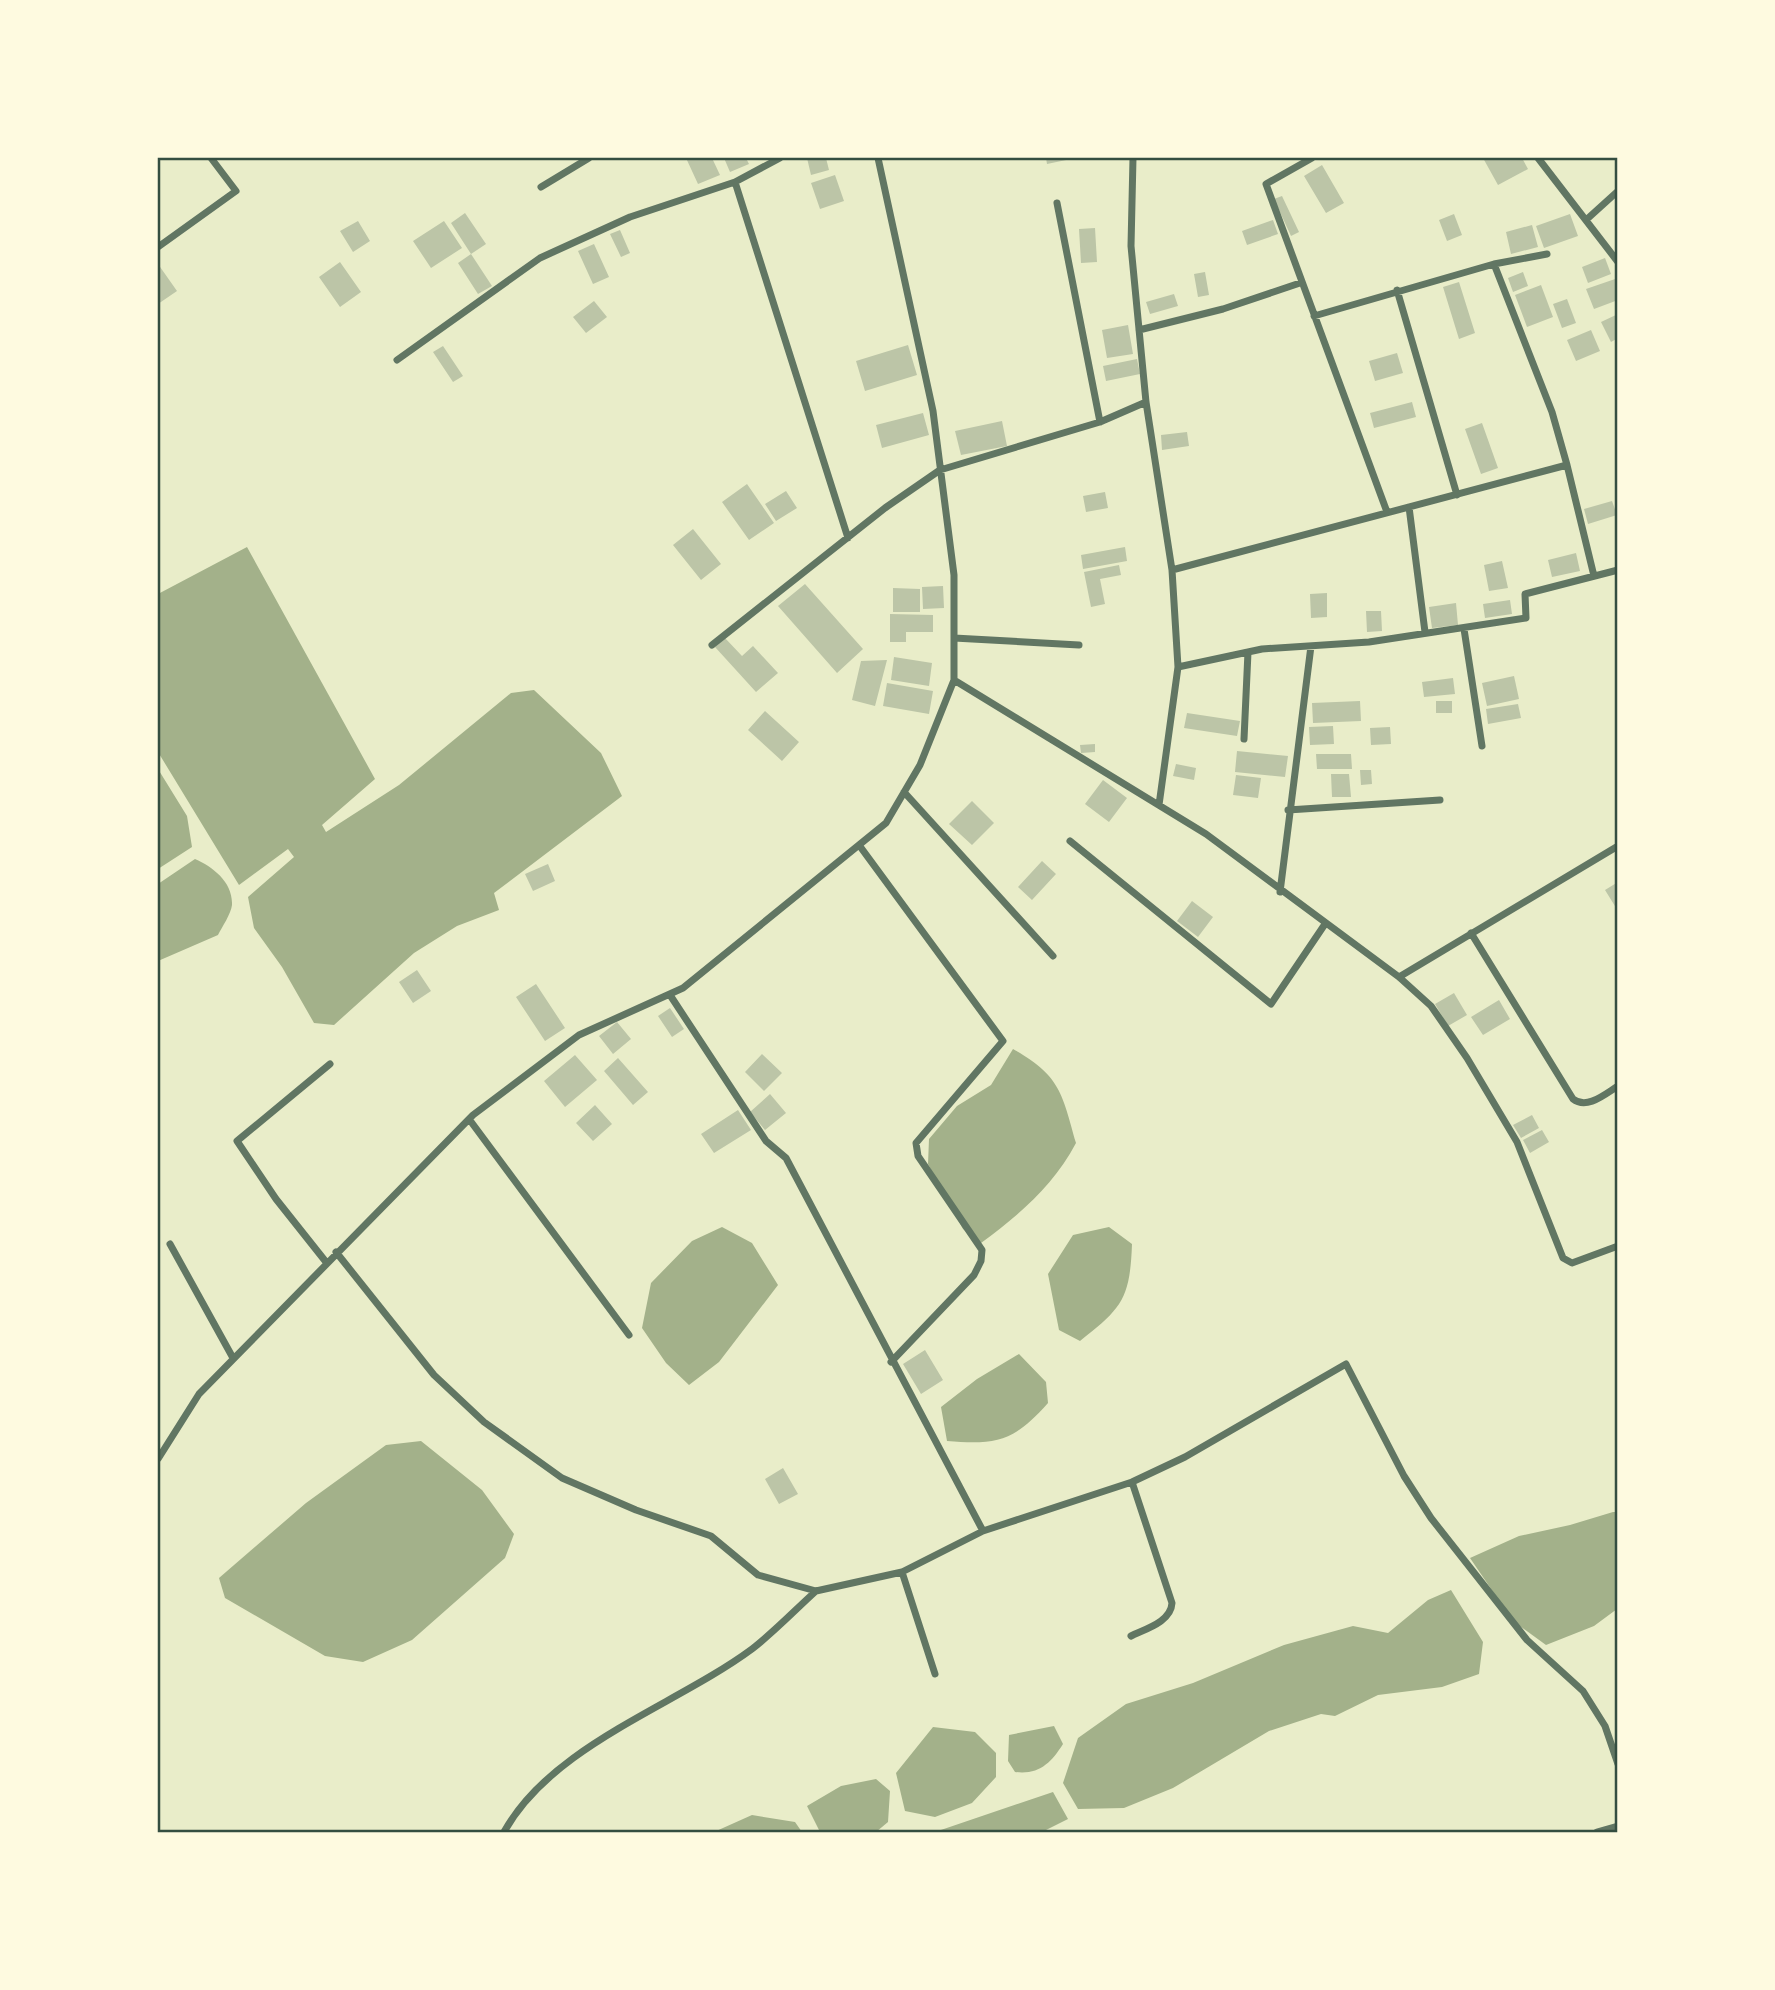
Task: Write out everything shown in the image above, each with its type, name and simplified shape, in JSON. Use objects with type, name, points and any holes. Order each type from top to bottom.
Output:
[{"type":"street","points":[[158,247],[236,191],[211,158]]},
{"type":"street","points":[[541,187],[589,158]]},
{"type":"street","points":[[397,360],[540,258],[630,217],[735,182],[780,158]]},
{"type":"street","points":[[158,1458],[199,1394],[469,1119],[579,1035],[684,988],[886,823],[920,765],[954,680],[954,575],[933,411],[878,158]]},
{"type":"street","points":[[1133,158],[1131,246],[1146,402],[1171,570],[1178,667],[1160,805]]},
{"type":"street","points":[[1312,158],[1266,184],[1300,283],[1387,512]]},
{"type":"street","points":[[1538,158],[1614,251],[1618,262]]},
{"type":"street","points":[[735,182],[848,538]]},
{"type":"street","points":[[1586,220],[1618,191]]},
{"type":"street","points":[[1057,203],[1100,422]]},
{"type":"street","points":[[1314,316],[1494,264],[1547,254]]},
{"type":"street","points":[[1494,264],[1552,412],[1594,576]]},
{"type":"street","points":[[1139,330],[1223,309],[1300,283]]},
{"type":"street","points":[[1397,290],[1457,495]]},
{"type":"street","points":[[712,645],[940,470],[1100,422],[1146,402]]},
{"type":"street","points":[[1171,570],[1567,465]]},
{"type":"street","points":[[1409,507],[1425,632]]},
{"type":"street","points":[[1178,667],[1248,652],[1369,642],[1526,618],[1525,594],[1618,570]]},
{"type":"street","points":[[1464,629],[1482,746]]},
{"type":"street","points":[[954,638],[1079,645]]},
{"type":"street","points":[[1280,892],[1288,810],[1311,646]]},
{"type":"street","points":[[1244,739],[1248,652]]},
{"type":"street","points":[[954,680],[1206,834],[1280,892],[1399,977],[1431,1006],[1467,1058],[1510,1130],[1563,1258],[1572,1263],[1618,1246]]},
{"type":"street","points":[[904,792],[1053,956]]},
{"type":"street","points":[[1288,810],[1440,800]]},
{"type":"street","points":[[1070,841],[1271,1004],[1325,924]]},
{"type":"street","points":[[859,845],[1003,1041],[916,1143],[918,1156],[982,1250],[981,1261],[974,1275],[891,1362]]},
{"type":"street","points":[[1399,977],[1618,846]]},
{"type":"street","points":[[1471,933],[1573,1100],[1581,1104],[1588,1103],[1618,1086]]},
{"type":"street","points":[[670,995],[766,1141],[786,1158],[891,1362],[983,1531]]},
{"type":"street","points":[[326,1262],[276,1199],[237,1141],[330,1064]]},
{"type":"street","points":[[469,1119],[629,1335]]},
{"type":"street","points":[[170,1244],[233,1358]]},
{"type":"street","points":[[336,1252],[434,1375],[484,1422],[562,1478],[636,1510],[711,1536],[758,1575],[816,1591],[902,1572],[983,1531],[1132,1482],[1185,1457],[1346,1364],[1404,1476],[1431,1518],[1527,1640],[1583,1691],[1605,1726],[1618,1764]]},
{"type":"street","points":[[1131,1636],[1166,1618],[1172,1611],[1172,1603],[1132,1482]]},
{"type":"street","points":[[902,1572],[935,1674]]},
{"type":"street","points":[[504,1832],[538,1788],[582,1753],[752,1648],[816,1591]]},
{"type":"street","points":[[1597,1832],[1618,1826]]},
{"type":"shaded area","points":[[247,547],[375,779],[322,825],[326,832],[399,785],[511,693],[534,690],[601,753],[622,796],[494,893],[499,910],[457,926],[414,953],[334,1025],[314,1023],[282,967],[254,928],[248,897],[294,857],[288,849],[239,885],[158,752],[158,594]]},
{"type":"shaded area","points":[[158,769],[187,816],[192,847],[158,869]]},
{"type":"shaded area","points":[[195,859],[209,866],[225,882],[231,897],[230,912],[218,935],[158,961],[158,884]]},
{"type":"shaded area","points":[[1013,1049],[1041,1068],[1057,1087],[1076,1143],[1035,1198],[981,1243],[963,1229],[928,1164],[929,1139],[957,1106],[991,1085]]},
{"type":"shaded area","points":[[722,1227],[752,1243],[778,1285],[719,1362],[689,1385],[666,1363],[642,1328],[651,1283],[692,1241]]},
{"type":"shaded area","points":[[1109,1227],[1132,1244],[1126,1290],[1106,1320],[1080,1341],[1059,1330],[1048,1274],[1073,1235]]},
{"type":"shaded area","points":[[1019,1354],[1046,1382],[1048,1403],[1025,1426],[1004,1438],[980,1442],[947,1441],[941,1407],[977,1379]]},
{"type":"shaded area","points":[[421,1441],[482,1490],[514,1534],[505,1558],[412,1640],[363,1662],[325,1656],[225,1598],[219,1578],[306,1503],[386,1445]]},
{"type":"shaded area","points":[[1617,1512],[1617,1609],[1594,1626],[1546,1645],[1513,1621],[1470,1558],[1519,1536]]},
{"type":"shaded area","points":[[1451,1590],[1483,1642],[1479,1674],[1442,1687],[1378,1695],[1335,1716],[1321,1714],[1269,1731],[1173,1788],[1124,1808],[1078,1809],[1063,1783],[1078,1738],[1126,1704],[1193,1683],[1284,1645],[1353,1626],[1388,1633],[1428,1600]]},
{"type":"shaded area","points":[[1054,1726],[1063,1744],[1054,1757],[1031,1772],[1015,1772],[1008,1761],[1009,1735]]},
{"type":"shaded area","points":[[933,1727],[975,1732],[996,1753],[996,1777],[972,1803],[935,1817],[905,1811],[896,1773]]},
{"type":"shaded area","points":[[876,1779],[890,1791],[888,1822],[876,1832],[820,1832],[807,1806],[841,1786]]},
{"type":"shaded area","points":[[1053,1792],[1068,1819],[1042,1832],[935,1832]]},
{"type":"shaded area","points":[[752,1815],[795,1822],[802,1832],[714,1832]]},
{"type":"building","points":[[686,158],[712,158],[720,175],[698,184]]},
{"type":"building","points":[[724,158],[746,158],[749,164],[730,172]]},
{"type":"building","points":[[807,158],[826,158],[829,170],[811,175]]},
{"type":"building","points":[[1046,158],[1071,158],[1071,159],[1047,164]]},
{"type":"building","points":[[1483,158],[1522,158],[1528,169],[1498,185]]},
{"type":"building","points":[[1322,165],[1344,203],[1326,213],[1304,176]]},
{"type":"building","points":[[835,175],[844,201],[820,209],[811,183]]},
{"type":"building","points":[[1282,196],[1299,232],[1291,236],[1274,199]]},
{"type":"building","points":[[465,213],[486,244],[471,254],[451,223]]},
{"type":"building","points":[[1454,214],[1462,235],[1447,241],[1439,220]]},
{"type":"building","points":[[1570,214],[1578,236],[1544,248],[1536,226]]},
{"type":"building","points":[[1273,220],[1278,234],[1247,245],[1242,231]]},
{"type":"building","points":[[358,221],[370,241],[353,252],[340,231]]},
{"type":"building","points":[[444,221],[462,248],[431,268],[413,241]]},
{"type":"building","points":[[1532,225],[1538,247],[1511,254],[1506,232]]},
{"type":"building","points":[[1095,228],[1097,262],[1081,263],[1079,229]]},
{"type":"building","points":[[620,230],[630,253],[621,257],[610,234]]},
{"type":"building","points":[[594,244],[609,277],[593,284],[578,251]]},
{"type":"building","points":[[471,254],[492,286],[478,294],[458,263]]},
{"type":"building","points":[[1605,258],[1611,274],[1588,283],[1582,267]]},
{"type":"building","points":[[340,262],[361,292],[340,307],[319,277]]},
{"type":"building","points":[[158,264],[177,291],[158,304]]},
{"type":"building","points":[[1205,272],[1209,295],[1198,297],[1194,274]]},
{"type":"building","points":[[1523,272],[1528,286],[1513,292],[1508,278]]},
{"type":"building","points":[[1618,278],[1618,300],[1594,309],[1586,289]]},
{"type":"building","points":[[1459,282],[1475,333],[1459,339],[1443,287]]},
{"type":"building","points":[[1541,285],[1553,317],[1527,327],[1515,295]]},
{"type":"building","points":[[1174,294],[1178,306],[1150,314],[1146,302]]},
{"type":"building","points":[[1567,299],[1576,323],[1562,328],[1553,304]]},
{"type":"building","points":[[594,301],[607,317],[586,333],[573,317]]},
{"type":"building","points":[[1618,314],[1618,338],[1611,342],[1601,322]]},
{"type":"building","points":[[1128,325],[1133,354],[1107,358],[1102,330]]},
{"type":"building","points":[[1591,330],[1600,351],[1576,361],[1567,340]]},
{"type":"building","points":[[908,345],[917,375],[865,391],[856,361]]},
{"type":"building","points":[[443,346],[463,376],[453,382],[433,352]]},
{"type":"building","points":[[1397,353],[1403,373],[1375,381],[1369,361]]},
{"type":"building","points":[[1137,359],[1140,374],[1106,381],[1103,366]]},
{"type":"building","points":[[1412,402],[1416,417],[1374,428],[1370,413]]},
{"type":"building","points":[[923,413],[929,435],[882,448],[876,425]]},
{"type":"building","points":[[1002,421],[1007,446],[961,455],[955,431]]},
{"type":"building","points":[[1482,423],[1498,468],[1481,474],[1465,429]]},
{"type":"building","points":[[1187,432],[1189,446],[1162,450],[1161,435]]},
{"type":"building","points":[[747,484],[774,523],[749,540],[722,502]]},
{"type":"building","points":[[786,491],[797,508],[776,521],[765,504]]},
{"type":"building","points":[[1105,492],[1108,508],[1086,512],[1083,496]]},
{"type":"building","points":[[1612,501],[1617,515],[1588,524],[1584,509]]},
{"type":"building","points":[[693,529],[721,564],[701,580],[673,545]]},
{"type":"building","points":[[1125,547],[1127,561],[1083,569],[1081,555]]},
{"type":"building","points":[[1576,553],[1580,571],[1552,577],[1548,560]]},
{"type":"building","points":[[1502,561],[1508,588],[1489,591],[1484,565]]},
{"type":"building","points":[[1119,565],[1121,575],[1100,579],[1105,604],[1091,607],[1084,572]]},
{"type":"building","points":[[805,584],[863,649],[837,673],[778,606]]},
{"type":"building","points":[[943,586],[944,608],[923,609],[922,587]]},
{"type":"building","points":[[893,588],[920,589],[920,612],[893,612]]},
{"type":"building","points":[[1327,593],[1327,617],[1311,618],[1310,594]]},
{"type":"building","points":[[1510,600],[1512,614],[1485,618],[1483,604]]},
{"type":"building","points":[[1456,603],[1458,625],[1432,628],[1429,607]]},
{"type":"building","points":[[1366,611],[1381,611],[1382,631],[1367,632]]},
{"type":"building","points":[[890,614],[933,615],[933,632],[906,632],[906,642],[890,642]]},
{"type":"building","points":[[725,638],[742,656],[753,646],[778,673],[756,692],[715,647]]},
{"type":"building","points":[[894,657],[932,663],[929,686],[891,680]]},
{"type":"building","points":[[887,660],[875,706],[852,700],[861,661]]},
{"type":"building","points":[[1514,676],[1519,699],[1487,706],[1482,683]]},
{"type":"building","points":[[1453,678],[1455,694],[1424,697],[1422,682]]},
{"type":"building","points":[[887,683],[933,691],[929,714],[883,706]]},
{"type":"building","points":[[1360,701],[1361,721],[1313,723],[1312,703]]},
{"type":"building","points":[[1436,701],[1452,701],[1452,713],[1436,713]]},
{"type":"building","points":[[1518,704],[1521,718],[1488,724],[1486,709]]},
{"type":"building","points":[[765,711],[799,742],[782,761],[748,730]]},
{"type":"building","points":[[1187,713],[1240,721],[1237,736],[1184,728]]},
{"type":"building","points":[[1333,726],[1334,744],[1310,745],[1309,727]]},
{"type":"building","points":[[1390,727],[1391,744],[1371,745],[1370,728]]},
{"type":"building","points":[[1095,744],[1095,752],[1081,753],[1080,745]]},
{"type":"building","points":[[1237,751],[1288,756],[1285,777],[1235,772]]},
{"type":"building","points":[[1316,754],[1351,754],[1352,769],[1317,769]]},
{"type":"building","points":[[1176,764],[1196,768],[1194,780],[1173,776]]},
{"type":"building","points":[[1360,770],[1371,770],[1372,784],[1361,785]]},
{"type":"building","points":[[1331,774],[1349,774],[1351,797],[1332,797]]},
{"type":"building","points":[[1236,775],[1261,778],[1258,798],[1233,795]]},
{"type":"building","points":[[1103,780],[1127,798],[1109,822],[1085,804]]},
{"type":"building","points":[[972,801],[994,823],[972,845],[949,824]]},
{"type":"building","points":[[1042,861],[1056,874],[1032,900],[1018,887]]},
{"type":"building","points":[[548,864],[555,881],[533,891],[525,874]]},
{"type":"building","points":[[1618,882],[1618,911],[1605,890]]},
{"type":"building","points":[[1192,901],[1213,917],[1198,937],[1177,921]]},
{"type":"building","points":[[417,970],[431,991],[413,1003],[399,982]]},
{"type":"building","points":[[536,984],[565,1028],[545,1041],[516,997]]},
{"type":"building","points":[[1454,993],[1467,1015],[1448,1026],[1435,1004]]},
{"type":"building","points":[[1499,1000],[1510,1019],[1483,1035],[1471,1017]]},
{"type":"building","points":[[670,1008],[684,1029],[672,1037],[658,1016]]},
{"type":"building","points":[[617,1022],[631,1039],[613,1054],[599,1036]]},
{"type":"building","points":[[762,1054],[782,1073],[764,1091],[745,1072]]},
{"type":"building","points":[[575,1055],[597,1080],[565,1107],[544,1081]]},
{"type":"building","points":[[618,1058],[648,1092],[633,1105],[604,1071]]},
{"type":"building","points":[[770,1094],[786,1113],[765,1130],[750,1112]]},
{"type":"building","points":[[595,1105],[612,1124],[593,1141],[576,1123]]},
{"type":"building","points":[[738,1110],[751,1130],[714,1153],[701,1134]]},
{"type":"building","points":[[1532,1115],[1539,1128],[1521,1138],[1513,1125]]},
{"type":"building","points":[[1542,1130],[1549,1142],[1530,1153],[1523,1140]]},
{"type":"building","points":[[925,1350],[943,1380],[921,1394],[903,1364]]},
{"type":"building","points":[[783,1468],[798,1494],[779,1504],[765,1479]]}]
